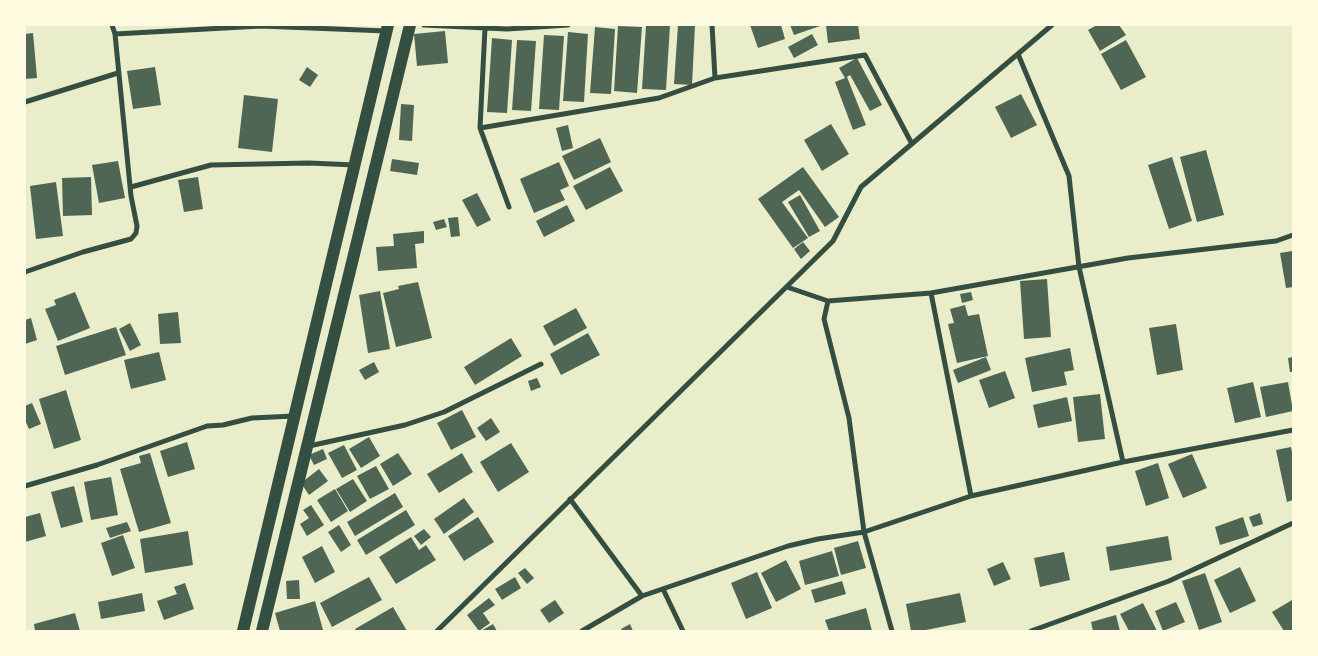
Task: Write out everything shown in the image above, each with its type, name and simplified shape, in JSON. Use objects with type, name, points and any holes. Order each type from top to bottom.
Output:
[{"type":"main road","points":[[262,631],[410,25]]},
{"type":"main road","points":[[242,631],[387,28]]},
{"type":"street","points":[[25,272],[83,252],[131,239],[136,233],[137,226],[133,208],[115,34],[112,25]]},
{"type":"street","points":[[424,25],[507,29],[568,25]]},
{"type":"street","points":[[712,25],[715,78]]},
{"type":"street","points":[[437,631],[833,241],[861,187],[1052,25]]},
{"type":"street","points":[[115,34],[260,26],[387,28]]},
{"type":"street","points":[[485,28],[480,128],[509,207]]},
{"type":"street","points":[[1018,54],[1069,176],[1080,267],[1123,462]]},
{"type":"street","points":[[480,128],[659,98],[715,78],[865,55],[912,144]]},
{"type":"street","points":[[25,102],[118,73]]},
{"type":"street","points":[[131,187],[212,165],[308,163],[355,165]]},
{"type":"street","points":[[787,287],[828,301],[931,293],[1128,258],[1276,241],[1293,235]]},
{"type":"street","points":[[931,293],[971,496]]},
{"type":"street","points":[[828,301],[824,319],[849,418],[864,532],[892,631]]},
{"type":"street","points":[[306,446],[405,425],[444,412],[541,364]]},
{"type":"street","points":[[25,486],[98,465],[207,426],[223,425],[252,418],[294,416]]},
{"type":"street","points":[[582,631],[642,596],[788,546],[818,538],[864,532],[971,496],[1123,462],[1293,430]]},
{"type":"street","points":[[570,499],[642,596]]},
{"type":"street","points":[[1032,631],[1169,581],[1293,523]]},
{"type":"street","points":[[663,589],[683,631]]},
{"type":"building","points":[[646,25],[670,25],[666,90],[642,89]]},
{"type":"building","points":[[678,25],[695,25],[692,85],[674,84]]},
{"type":"building","points":[[750,25],[781,25],[785,39],[758,48]]},
{"type":"building","points":[[790,25],[823,25],[794,35]]},
{"type":"building","points":[[826,25],[858,25],[860,39],[828,43]]},
{"type":"building","points":[[1097,25],[1119,25],[1126,35],[1100,51],[1088,30]]},
{"type":"building","points":[[618,26],[642,27],[637,93],[614,91]]},
{"type":"building","points":[[595,27],[615,29],[611,94],[590,93]]},
{"type":"building","points":[[445,31],[448,63],[417,66],[414,34]]},
{"type":"building","points":[[568,32],[588,34],[584,102],[563,101]]},
{"type":"building","points":[[33,33],[37,78],[25,79],[25,34]]},
{"type":"building","points":[[812,34],[818,45],[794,58],[788,47]]},
{"type":"building","points":[[544,35],[564,36],[559,110],[539,109]]},
{"type":"building","points":[[492,38],[512,40],[507,113],[487,112]]},
{"type":"building","points":[[517,40],[536,41],[531,111],[512,110]]},
{"type":"building","points":[[1126,40],[1146,77],[1121,90],[1101,54]]},
{"type":"building","points":[[857,58],[882,105],[870,111],[850,75],[847,77],[866,125],[853,130],[835,82],[845,78],[839,68]]},
{"type":"building","points":[[155,67],[161,105],[133,109],[127,71]]},
{"type":"building","points":[[307,67],[318,75],[310,87],[299,80]]},
{"type":"building","points":[[1021,94],[1037,125],[1011,138],[995,107]]},
{"type":"building","points":[[244,95],[278,99],[272,152],[238,148]]},
{"type":"building","points":[[401,104],[414,105],[412,141],[399,140]]},
{"type":"building","points":[[831,124],[849,154],[822,171],[804,140]]},
{"type":"building","points":[[568,125],[573,148],[562,151],[556,128]]},
{"type":"building","points":[[600,138],[611,162],[574,180],[562,156]]},
{"type":"building","points":[[1206,150],[1224,215],[1197,222],[1180,157]]},
{"type":"building","points":[[1172,157],[1192,221],[1169,229],[1148,165]]},
{"type":"building","points":[[392,159],[419,163],[417,175],[390,171]]},
{"type":"building","points":[[118,161],[125,198],[99,203],[92,165]]},
{"type":"building","points":[[559,162],[569,186],[560,190],[565,200],[534,213],[520,179]]},
{"type":"building","points":[[610,167],[623,191],[586,210],[573,186]]},
{"type":"building","points":[[803,167],[839,217],[825,227],[799,190],[782,202],[808,238],[793,248],[758,199]]},
{"type":"building","points":[[91,177],[92,215],[63,216],[62,178]]},
{"type":"building","points":[[198,177],[203,209],[184,212],[178,180]]},
{"type":"building","points":[[56,182],[63,236],[36,239],[30,186]]},
{"type":"building","points":[[477,193],[491,220],[477,227],[462,200]]},
{"type":"building","points":[[800,195],[820,231],[809,237],[788,202]]},
{"type":"building","points":[[567,205],[575,221],[544,237],[536,221]]},
{"type":"building","points":[[458,217],[460,236],[451,237],[448,218]]},
{"type":"building","points":[[444,219],[447,227],[436,230],[433,222]]},
{"type":"building","points":[[424,231],[424,243],[415,244],[417,268],[378,271],[376,247],[394,246],[393,234]]},
{"type":"building","points":[[803,242],[810,251],[801,259],[794,249]]},
{"type":"building","points":[[1292,251],[1293,287],[1286,288],[1280,253]]},
{"type":"building","points":[[1047,279],[1051,337],[1024,339],[1020,281]]},
{"type":"building","points":[[418,282],[432,338],[396,347],[383,293],[399,289],[398,286]]},
{"type":"building","points":[[380,291],[390,349],[368,353],[359,295]]},
{"type":"building","points":[[75,292],[90,328],[58,341],[45,309],[56,305],[54,300]]},
{"type":"building","points":[[971,292],[973,300],[962,303],[960,294]]},
{"type":"building","points":[[965,305],[968,316],[979,314],[988,356],[957,363],[948,324],[954,323],[950,309]]},
{"type":"building","points":[[576,308],[587,328],[554,346],[543,326]]},
{"type":"building","points":[[178,312],[181,343],[160,344],[158,314]]},
{"type":"building","points":[[31,318],[37,340],[25,344],[25,320]]},
{"type":"building","points":[[130,323],[141,345],[130,351],[119,329]]},
{"type":"building","points":[[1176,324],[1183,370],[1157,375],[1149,328]]},
{"type":"building","points":[[116,327],[126,355],[65,375],[56,346]]},
{"type":"building","points":[[588,333],[600,355],[561,375],[550,354]]},
{"type":"building","points":[[511,338],[522,356],[475,385],[464,367]]},
{"type":"building","points":[[1070,348],[1074,370],[1064,372],[1067,385],[1032,392],[1025,358]]},
{"type":"building","points":[[159,352],[166,380],[131,389],[124,360]]},
{"type":"building","points":[[986,357],[991,370],[958,383],[953,370]]},
{"type":"building","points":[[1293,357],[1293,372],[1290,372],[1288,358]]},
{"type":"building","points":[[374,362],[379,372],[365,380],[359,370]]},
{"type":"building","points":[[1005,371],[1015,398],[989,408],[979,380]]},
{"type":"building","points":[[537,378],[541,387],[531,391],[528,381]]},
{"type":"building","points":[[1253,382],[1261,417],[1235,423],[1227,388]]},
{"type":"building","points":[[1288,382],[1293,411],[1266,417],[1260,387]]},
{"type":"building","points":[[66,390],[81,440],[54,449],[39,399]]},
{"type":"building","points":[[1100,394],[1105,439],[1078,442],[1073,397]]},
{"type":"building","points":[[1067,397],[1072,421],[1038,428],[1033,405]]},
{"type":"building","points":[[32,403],[41,424],[29,429],[25,420],[25,406]]},
{"type":"building","points":[[462,410],[476,437],[451,450],[437,423]]},
{"type":"building","points":[[491,418],[500,432],[486,441],[477,428]]},
{"type":"building","points":[[369,437],[380,456],[361,468],[349,449]]},
{"type":"building","points":[[187,442],[195,469],[168,477],[160,451]]},
{"type":"building","points":[[511,443],[529,472],[498,492],[480,462]]},
{"type":"building","points":[[344,445],[357,470],[342,478],[328,453]]},
{"type":"building","points":[[1291,447],[1293,457],[1293,500],[1287,502],[1276,450]]},
{"type":"building","points":[[323,449],[327,459],[314,465],[309,455]]},
{"type":"building","points":[[150,453],[171,523],[139,532],[120,469],[141,463],[139,456]]},
{"type":"building","points":[[398,453],[412,474],[393,486],[380,464]]},
{"type":"building","points":[[462,453],[473,472],[439,493],[427,474]]},
{"type":"building","points":[[1192,454],[1207,488],[1183,498],[1168,464]]},
{"type":"building","points":[[1158,463],[1169,498],[1146,506],[1135,471]]},
{"type":"building","points":[[376,466],[389,489],[370,499],[357,476]]},
{"type":"building","points":[[319,469],[328,481],[309,495],[301,483]]},
{"type":"building","points":[[111,477],[118,515],[91,520],[84,482]]},
{"type":"building","points":[[353,479],[367,501],[350,512],[336,489]]},
{"type":"building","points":[[74,486],[83,522],[61,528],[51,492]]},
{"type":"building","points":[[335,489],[348,511],[331,522],[317,500]]},
{"type":"building","points":[[395,493],[403,507],[355,536],[347,522]]},
{"type":"building","points":[[464,498],[474,512],[444,534],[434,519]]},
{"type":"building","points":[[311,505],[324,525],[307,536],[300,524],[309,518],[303,510]]},
{"type":"building","points":[[406,510],[415,525],[366,555],[357,540]]},
{"type":"building","points":[[40,513],[46,536],[25,542],[25,517]]},
{"type":"building","points":[[1260,513],[1263,524],[1253,527],[1249,517]]},
{"type":"building","points":[[478,517],[494,542],[464,561],[448,536]]},
{"type":"building","points":[[1243,517],[1249,536],[1220,545],[1215,527]]},
{"type":"building","points":[[127,522],[131,531],[110,538],[106,528]]},
{"type":"building","points":[[339,525],[351,545],[341,552],[328,532]]},
{"type":"building","points":[[424,529],[431,537],[421,545],[414,536]]},
{"type":"building","points":[[188,531],[193,565],[145,573],[140,539]]},
{"type":"building","points":[[123,535],[135,568],[112,576],[101,543]]},
{"type":"building","points":[[1168,536],[1172,560],[1110,571],[1106,547]]},
{"type":"building","points":[[411,537],[419,550],[426,545],[436,560],[396,584],[379,557]]},
{"type":"building","points":[[858,541],[866,568],[841,575],[834,548]]},
{"type":"building","points":[[322,546],[335,572],[315,583],[302,557]]},
{"type":"building","points":[[832,551],[839,576],[805,585],[799,561]]},
{"type":"building","points":[[1064,552],[1070,580],[1040,587],[1034,558]]},
{"type":"building","points":[[786,560],[801,589],[776,602],[761,573]]},
{"type":"building","points":[[1003,562],[1011,579],[994,586],[987,569]]},
{"type":"building","points":[[1240,567],[1256,601],[1230,613],[1214,580]]},
{"type":"building","points":[[525,568],[534,578],[527,584],[518,573]]},
{"type":"building","points":[[757,572],[772,608],[746,619],[731,583]]},
{"type":"building","points":[[1205,573],[1222,622],[1199,630],[1182,581]]},
{"type":"building","points":[[369,577],[382,600],[332,627],[320,603]]},
{"type":"building","points":[[515,577],[521,588],[502,600],[495,589]]},
{"type":"building","points":[[299,580],[300,599],[287,599],[286,581]]},
{"type":"building","points":[[842,581],[846,594],[815,603],[811,590]]},
{"type":"building","points":[[185,583],[194,609],[164,620],[157,601],[177,594],[174,587]]},
{"type":"building","points":[[142,593],[145,611],[101,619],[98,602]]},
{"type":"building","points":[[960,593],[966,622],[921,631],[911,631],[906,604]]},
{"type":"building","points":[[489,598],[495,605],[483,613],[490,623],[479,631],[467,615]]},
{"type":"building","points":[[555,600],[564,613],[549,623],[540,610]]},
{"type":"building","points":[[1292,600],[1293,631],[1284,631],[1272,612]]},
{"type":"building","points":[[315,601],[323,630],[280,631],[275,613]]},
{"type":"building","points":[[1176,602],[1185,622],[1163,631],[1155,611]]},
{"type":"building","points":[[1143,603],[1157,631],[1129,631],[1120,614]]},
{"type":"building","points":[[393,607],[407,631],[356,631],[355,629]]},
{"type":"building","points":[[866,608],[872,631],[829,631],[825,620]]},
{"type":"building","points":[[75,613],[80,631],[35,631],[34,624]]},
{"type":"building","points":[[1116,615],[1120,631],[1093,631],[1091,622]]},
{"type":"building","points":[[493,624],[497,631],[481,631]]},
{"type":"building","points":[[630,624],[633,631],[622,631],[621,629]]}]
